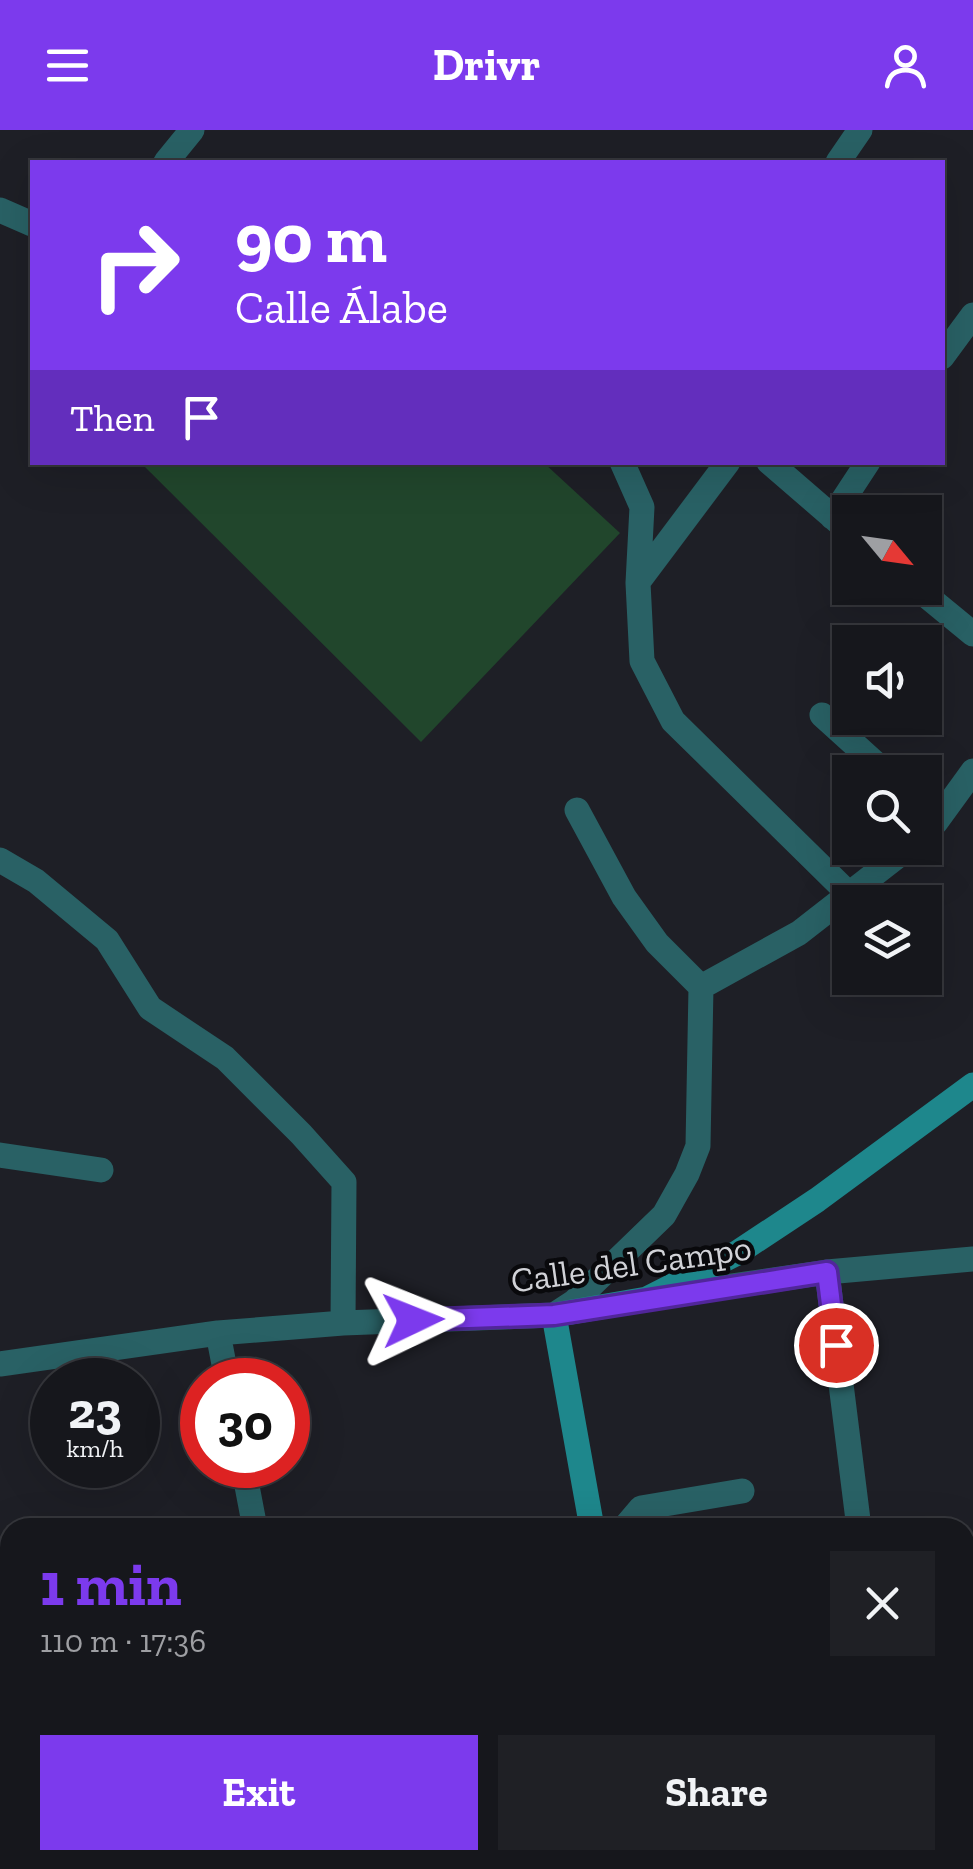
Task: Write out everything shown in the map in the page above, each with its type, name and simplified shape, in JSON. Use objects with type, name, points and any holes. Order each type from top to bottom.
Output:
[{"type":"street","points":[[168,160],[192,130]]},
{"type":"street","points":[[839,160],[860,130]]},
{"type":"street","points":[[0,210],[30,223]]},
{"type":"street","points":[[945,354],[969,328]]},
{"type":"street","points":[[623,465],[642,507],[638,582],[642,661],[674,721],[839,885]]},
{"type":"street","points":[[638,582],[726,465]]},
{"type":"street","points":[[772,465],[832,517]]},
{"type":"street","points":[[854,495],[867,465]]},
{"type":"street","points":[[938,605],[973,634]]},
{"type":"street","points":[[822,715],[866,755]]},
{"type":"street","points":[[942,807],[973,771]]},
{"type":"street","points":[[577,810],[624,897],[657,943],[701,987],[698,1146],[687,1174],[664,1215],[574,1302],[554,1315],[590,1518]]},
{"type":"street","points":[[0,860],[36,881],[107,940],[150,1008],[226,1058],[344,1182],[342,1323]]},
{"type":"street","points":[[860,885],[886,865]]},
{"type":"street","points":[[701,987],[799,933],[832,907]]},
{"type":"street","points":[[647,1298],[736,1253],[817,1200],[973,1085]]},
{"type":"street","points":[[0,1156],[101,1170]]},
{"type":"street","name":"Calle del Campo","points":[[0,1364],[218,1333],[342,1323],[554,1315],[827,1272],[973,1260]]},
{"type":"street","points":[[827,1272],[859,1518]]},
{"type":"street","points":[[218,1333],[223,1358]]},
{"type":"street","points":[[247,1488],[253,1518]]},
{"type":"street","points":[[633,1518],[642,1508],[742,1491]]},
{"type":"green space","points":[[143,465],[546,465],[620,533],[421,742]]},
{"type":"route","points":[[413,1320],[554,1315],[827,1272],[836,1345]]}]
